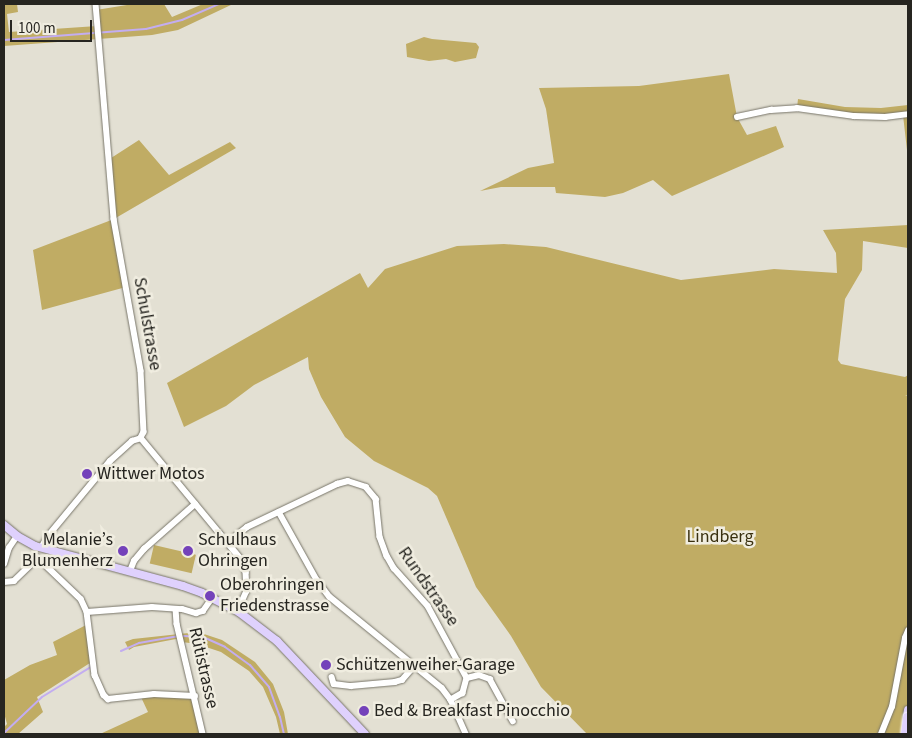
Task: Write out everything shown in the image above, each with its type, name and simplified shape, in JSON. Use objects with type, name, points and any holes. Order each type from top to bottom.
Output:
[{"type":"main road","points":[[4,525],[17,536],[41,548],[183,586],[238,611],[277,641],[363,733]]},
{"type":"main road","points":[[905,734],[908,713]]},
{"type":"street","name":"Schulstrasse","points":[[96,4],[114,218],[142,371],[144,432],[141,438]]},
{"type":"street","points":[[737,117],[771,110],[797,108],[854,116],[885,117],[908,114]]},
{"type":"street","points":[[41,548],[48,536],[110,461],[132,441],[141,438],[241,559],[246,572],[247,591],[238,611]]},
{"type":"street","name":"Rundstrasse","points":[[228,542],[247,528],[348,481],[366,487],[376,499],[380,537],[387,556],[394,568],[428,606],[468,678]]},
{"type":"street","points":[[130,571],[134,561],[144,549],[195,504]]},
{"type":"street","points":[[279,512],[317,580],[330,597],[442,688],[451,700],[466,734]]},
{"type":"street","points":[[4,564],[9,548],[17,536]]},
{"type":"street","points":[[4,582],[14,581],[38,558],[82,599],[87,612],[95,675],[104,695],[113,699],[154,694],[195,696]]},
{"type":"street","points":[[87,612],[139,607],[176,609],[196,613],[203,611],[212,598]]},
{"type":"street","name":"Rütistrasse","points":[[176,609],[177,624],[203,734]]},
{"type":"street","points":[[881,734],[892,708],[904,638],[908,630]]},
{"type":"street","points":[[332,677],[334,684],[351,686],[395,682],[402,680],[414,666]]},
{"type":"street","points":[[451,700],[463,693],[468,678],[479,675],[490,679],[513,721]]},
{"type":"green space","points":[[4,4],[17,4],[18,12],[7,14],[9,32],[97,26],[96,10],[133,4],[164,4],[172,17],[203,4],[233,4],[178,30],[152,35],[4,46]]},
{"type":"green space","points":[[424,37],[476,43],[479,47],[476,58],[455,62],[446,59],[429,61],[407,57],[406,44]]},
{"type":"green space","points":[[729,74],[737,117],[747,135],[776,126],[784,147],[672,196],[653,180],[623,193],[605,197],[556,193],[555,187],[501,187],[480,191],[528,168],[554,163],[546,109],[539,88],[639,86]]},
{"type":"green space","points":[[798,99],[845,107],[881,108],[908,105],[908,159],[903,115],[885,117],[797,108]]},
{"type":"green space","points":[[139,140],[169,175],[230,142],[236,148],[114,219],[108,160]]},
{"type":"green space","points":[[114,219],[126,287],[42,310],[33,250]]},
{"type":"green space","name":"Lindberg","points":[[908,225],[908,248],[863,241],[862,270],[845,299],[838,360],[841,364],[905,377],[908,375],[908,395],[905,395],[908,396],[908,734],[587,734],[541,687],[511,636],[476,587],[437,496],[428,488],[374,461],[345,437],[321,397],[309,369],[308,357],[254,385],[226,406],[184,427],[167,383],[360,273],[368,288],[385,269],[457,246],[504,244],[546,247],[681,280],[774,269],[837,273],[836,253],[823,230]]},
{"type":"green space","points":[[154,545],[196,555],[192,573],[150,564]]},
{"type":"green space","points":[[88,624],[93,661],[37,697],[43,712],[18,734],[4,734],[4,727],[7,724],[4,713],[4,680],[30,665],[57,655],[53,642]]},
{"type":"green space","points":[[198,632],[222,640],[255,662],[273,684],[284,712],[288,734],[280,734],[276,717],[263,687],[249,671],[221,652],[176,639],[134,647],[129,650],[125,642],[133,639]]},
{"type":"green space","points":[[140,695],[195,696],[203,734],[100,734],[148,712]]},
{"type":"waterway","points":[[4,40],[146,29],[182,20],[219,4]]},
{"type":"waterway","points":[[121,651],[139,643],[177,636]]},
{"type":"waterway","points":[[184,636],[203,637],[225,647],[250,665],[269,687],[284,734]]},
{"type":"waterway","points":[[4,733],[42,697],[91,667]]},
{"type":"place","name":"Wittwer Motos","points":[[87,474]]},
{"type":"place","name":"Melanie’s Blumenherz","points":[[123,551]]},
{"type":"place","name":"Schulhaus Ohringen","points":[[188,551]]},
{"type":"place","name":"Oberohringen Friedenstrasse","points":[[210,596]]},
{"type":"place","name":"Schützenweiher-Garage","points":[[326,665]]},
{"type":"place","name":"Bed & Breakfast Pinocchio","points":[[364,711]]}]
